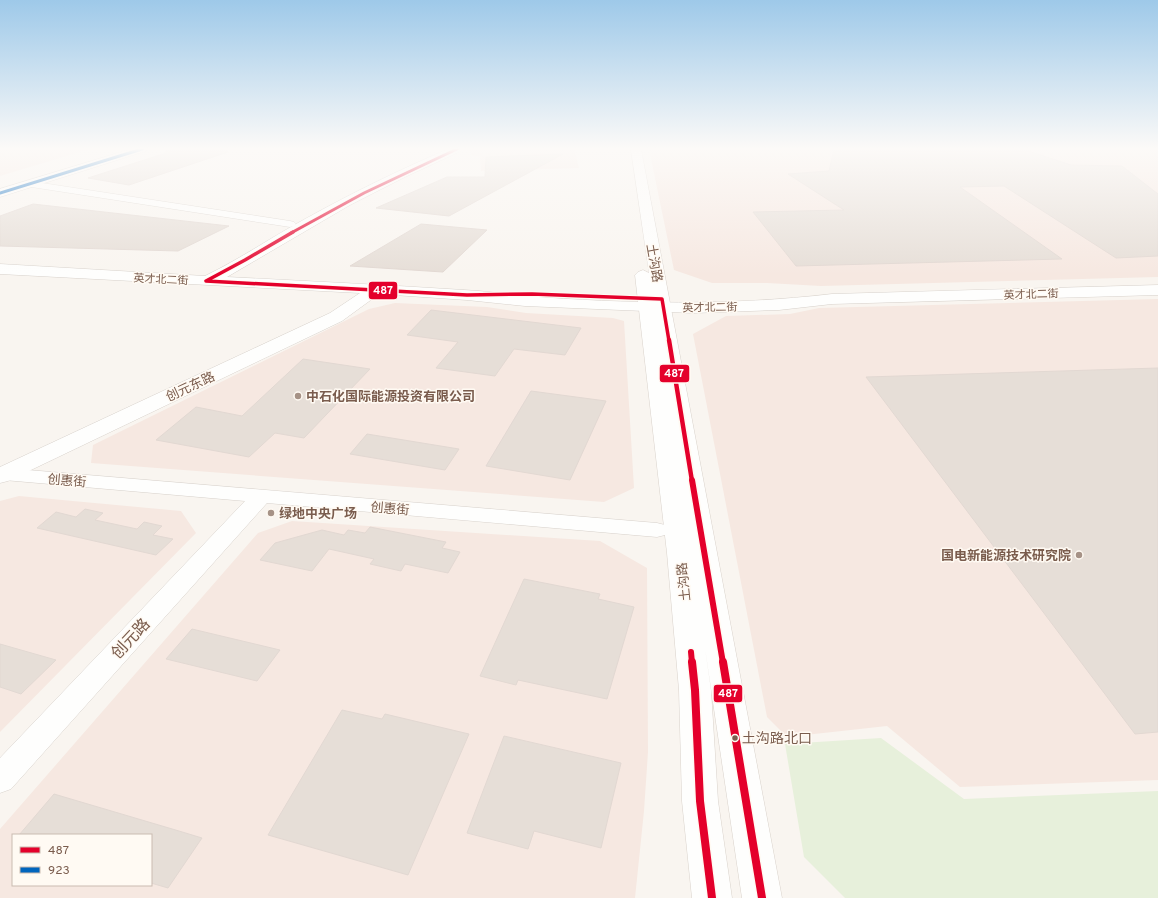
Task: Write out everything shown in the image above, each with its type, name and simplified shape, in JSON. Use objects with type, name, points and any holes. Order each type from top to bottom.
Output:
[{"type":"street","points":[[74,191],[290,224]]},
{"type":"street","points":[[206,281],[215,269],[290,224],[355,191]]},
{"type":"street","points":[[206,281],[231,270],[291,233],[368,191]]},
{"type":"street","name":"土沟路","points":[[632,191],[639,248]]},
{"type":"street","name":"土沟路","points":[[641,191],[655,303],[695,690],[700,802],[712,898]]},
{"type":"street","name":"土沟路","points":[[641,262],[655,303],[762,898]]},
{"type":"street","name":"英才北二街","points":[[0,269],[376,289],[467,295],[525,301],[779,305],[832,299],[1158,290]]},
{"type":"street","name":"创元东路","points":[[2,475],[336,317],[376,289]]},
{"type":"street","name":"创惠街","points":[[2,475],[657,530]]},
{"type":"street","name":"创元路","points":[[0,779],[261,497]]},
{"type":"shaded area","points":[[658,191],[1158,191],[1158,277],[821,286],[767,283],[712,283],[674,270]]},
{"type":"shaded area","name":"国电新能源技术研究院","points":[[1158,299],[1158,780],[960,787],[887,726],[787,737],[767,717],[693,334],[726,316],[790,314],[819,308]]},
{"type":"shaded area","points":[[395,303],[487,307],[526,313],[613,318],[624,321],[634,488],[604,502],[91,463],[93,445],[369,309]]},
{"type":"shaded area","points":[[19,496],[181,511],[196,533],[0,732],[0,501]]},
{"type":"shaded area","points":[[292,521],[600,541],[647,568],[648,752],[644,811],[635,898],[0,898],[0,829],[258,533]]},
{"type":"green space","points":[[881,738],[964,799],[1158,791],[1158,898],[845,898],[804,857],[785,744]]},
{"type":"building","points":[[415,191],[495,191],[449,216],[376,208]]},
{"type":"building","points":[[814,191],[966,191],[1062,259],[796,266],[753,212],[844,210]]},
{"type":"building","points":[[1012,191],[1154,191],[1158,194],[1158,256],[1116,258]]},
{"type":"building","points":[[33,204],[229,226],[178,251],[0,246],[0,216]]},
{"type":"building","points":[[421,224],[487,230],[443,272],[350,266]]},
{"type":"building","points":[[431,310],[581,328],[565,355],[514,349],[495,376],[436,368],[458,342],[407,335]]},
{"type":"building","points":[[303,359],[370,369],[304,438],[275,433],[249,457],[156,440],[196,407],[242,416]]},
{"type":"building","name":"国电新能源技术研究院","points":[[1158,368],[1158,732],[1135,734],[866,377]]},
{"type":"building","points":[[531,391],[606,401],[570,480],[486,466]]},
{"type":"building","points":[[367,434],[459,449],[445,470],[350,454]]},
{"type":"building","points":[[85,509],[103,513],[95,520],[137,529],[144,522],[162,526],[153,535],[173,539],[156,555],[37,528],[56,512],[76,517]]},
{"type":"building","points":[[370,527],[446,542],[442,548],[460,552],[448,573],[405,564],[401,571],[370,564],[374,559],[329,549],[312,571],[260,560],[275,543],[322,530],[344,535],[348,530],[365,533]]},
{"type":"building","points":[[524,579],[600,594],[598,599],[634,607],[607,699],[518,680],[516,685],[480,676]]},
{"type":"building","points":[[192,629],[280,650],[257,681],[166,659]]},
{"type":"building","points":[[0,644],[56,660],[21,694],[0,687]]},
{"type":"building","points":[[342,710],[382,719],[385,714],[469,734],[408,875],[268,835]]},
{"type":"building","points":[[504,736],[621,763],[601,848],[534,831],[528,849],[467,833]]},
{"type":"building","points":[[54,794],[202,838],[168,888],[152,883],[152,834],[20,834]]},
{"type":"transit line","name":"923","points":[[0,193],[7,191]]},
{"type":"transit line","name":"487","points":[[206,281],[309,222],[368,191]]},
{"type":"transit line","name":"487","points":[[206,281],[467,295],[532,294],[662,299],[762,898]]},
{"type":"transit line","name":"487","points":[[691,652],[695,690],[700,801],[712,898]]},
{"type":"place","name":"中石化国际能源投资有限公司","points":[[298,396]]},
{"type":"place","name":"绿地中央广场","points":[[271,513]]},
{"type":"place","name":"国电新能源技术研究院","points":[[1079,555]]},
{"type":"place","name":"土沟路北口","points":[[735,738]]}]
